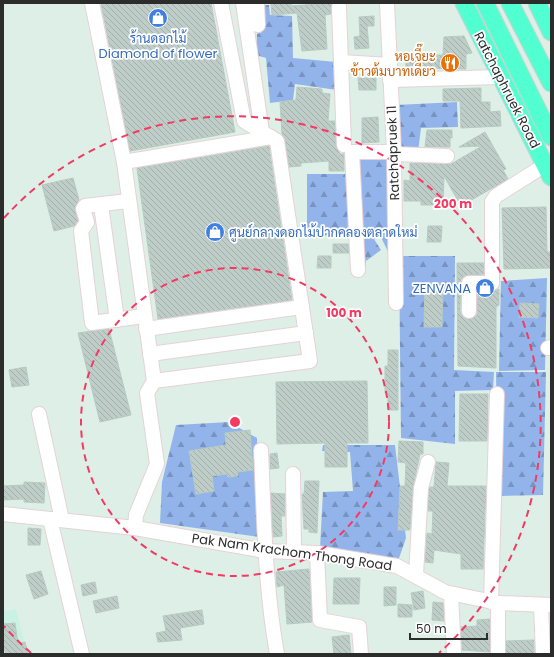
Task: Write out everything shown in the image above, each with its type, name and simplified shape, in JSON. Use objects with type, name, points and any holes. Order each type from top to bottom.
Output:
[{"type":"main road","name":"Ratchaphruek Road","points":[[464,3],[548,171]]},
{"type":"main road","points":[[537,3],[551,32]]},
{"type":"main road","points":[[512,7],[551,83]]},
{"type":"main road","name":"Ratchaphruek Road","points":[[488,10],[551,137]]},
{"type":"street","points":[[92,3],[124,162],[128,201],[154,381],[147,393],[157,464],[136,516],[135,528]]},
{"type":"street","points":[[154,381],[310,361],[277,140],[244,121],[221,3]]},
{"type":"street","points":[[242,3],[267,134]]},
{"type":"street","points":[[257,3],[258,25]]},
{"type":"street","name":"Ratchapruek 11","points":[[387,3],[394,153],[396,303]]},
{"type":"street","points":[[339,7],[344,145]]},
{"type":"street","points":[[341,62],[390,65]]},
{"type":"street","points":[[390,80],[500,77]]},
{"type":"street","points":[[124,162],[267,134]]},
{"type":"street","points":[[358,270],[352,152],[447,156]]},
{"type":"street","points":[[469,311],[469,283],[492,283],[492,202],[496,196],[548,171]]},
{"type":"street","points":[[128,201],[85,206],[83,209],[87,222],[81,231],[92,323],[117,320],[145,323],[302,307]]},
{"type":"street","points":[[101,205],[117,320]]},
{"type":"street","points":[[150,354],[306,333]]},
{"type":"street","points":[[497,394],[494,603],[498,654]]},
{"type":"street","points":[[40,414],[56,520],[82,654]]},
{"type":"street","points":[[262,450],[265,551],[271,616],[277,654]]},
{"type":"street","points":[[416,575],[421,488],[428,462]]},
{"type":"street","points":[[293,474],[294,552]]},
{"type":"street","name":"Pak Nam Krachom Thong Road","points":[[3,514],[135,528],[265,551],[317,553],[397,566],[451,594],[494,603],[546,605]]},
{"type":"street","points":[[317,553],[320,620],[359,627],[361,654]]},
{"type":"street","points":[[451,594],[454,654]]},
{"type":"street","points":[[543,654],[546,605]]},
{"type":"shaded area","points":[[16,609],[27,654],[3,654],[3,612]]},
{"type":"green space","points":[[261,5],[269,5],[270,15],[292,16],[293,58],[336,62],[337,90],[295,84],[293,100],[270,103],[266,58],[256,55],[257,34],[262,32]]},
{"type":"green space","points":[[457,102],[458,127],[421,128],[418,152],[399,150],[396,105]]},
{"type":"green space","points":[[390,155],[391,258],[380,235],[374,239],[381,250],[366,261],[365,273],[358,270],[356,157]]},
{"type":"green space","points":[[307,174],[350,174],[353,236],[307,235]]},
{"type":"green space","points":[[399,256],[455,256],[454,370],[494,372],[493,390],[455,391],[455,444],[401,438]]},
{"type":"green space","points":[[547,278],[545,370],[499,371],[501,281]]},
{"type":"green space","points":[[496,372],[546,372],[543,495],[498,496]]},
{"type":"green space","points":[[229,422],[257,438],[259,537],[160,523],[162,482],[176,425]]},
{"type":"green space","points":[[323,445],[395,445],[406,538],[398,561],[364,553],[320,548],[323,492],[353,491],[350,452],[322,451]]},
{"type":"building","points":[[101,3],[211,3],[235,132],[130,151]]},
{"type":"building","points":[[271,3],[291,3],[291,6],[332,3],[331,14],[325,15],[327,49],[302,51],[297,13],[272,15]]},
{"type":"building","points":[[374,16],[374,26],[367,26],[369,48],[355,49],[354,37],[360,36],[359,17]]},
{"type":"building","points":[[464,36],[472,53],[466,54],[466,69],[406,68],[406,55],[443,55],[444,37]]},
{"type":"building","points":[[358,78],[376,78],[376,90],[359,90]]},
{"type":"building","points":[[297,87],[322,89],[322,93],[330,94],[328,121],[335,121],[336,146],[340,154],[344,154],[344,171],[329,171],[329,161],[301,163],[301,166],[289,167],[285,140],[282,134],[280,102],[296,100]]},
{"type":"building","points":[[481,88],[481,102],[490,102],[490,112],[500,111],[501,126],[461,128],[460,101],[443,101],[443,89]]},
{"type":"building","points":[[378,117],[379,142],[362,143],[362,118]]},
{"type":"building","points":[[427,130],[452,130],[450,147],[425,147]]},
{"type":"building","points":[[485,132],[506,169],[503,170],[508,179],[461,206],[444,176],[443,205],[421,205],[421,201],[404,201],[404,180],[410,181],[410,163],[451,164],[482,146],[459,147]]},
{"type":"building","name":"ศูนย์กลางดอกไม้ปากคลองตลาดใหม่","points":[[269,146],[292,300],[158,319],[137,168]]},
{"type":"building","points":[[73,178],[79,200],[75,208],[78,221],[74,226],[54,231],[42,185]]},
{"type":"building","points":[[546,207],[547,252],[551,252],[551,268],[504,269],[502,208]]},
{"type":"building","points":[[428,226],[442,226],[441,242],[427,242]]},
{"type":"building","points":[[333,244],[348,244],[349,253],[333,253]]},
{"type":"building","points":[[318,256],[331,256],[331,268],[317,268]]},
{"type":"building","points":[[457,263],[484,263],[484,274],[469,275],[461,279],[460,311],[464,318],[469,319],[477,315],[478,292],[499,289],[499,305],[496,307],[496,368],[458,366]]},
{"type":"building","points":[[425,283],[443,283],[442,327],[424,327]]},
{"type":"building","points":[[520,303],[539,304],[538,318],[519,317]]},
{"type":"building","points":[[109,329],[131,415],[100,422],[78,333]]},
{"type":"building","points":[[388,350],[398,350],[398,410],[388,410],[388,393],[385,393],[385,366],[388,366]]},
{"type":"building","points":[[26,367],[29,385],[12,387],[9,370]]},
{"type":"building","points":[[367,381],[368,443],[347,443],[347,467],[325,467],[325,443],[277,444],[276,382]]},
{"type":"building","points":[[460,394],[488,394],[487,441],[459,441]]},
{"type":"building","points":[[250,430],[253,470],[237,472],[238,476],[228,477],[227,474],[212,476],[214,491],[196,494],[189,451],[226,445],[225,433]]},
{"type":"building","points":[[399,441],[423,442],[423,454],[420,454],[413,487],[410,530],[398,530],[400,486],[405,486],[406,463],[398,462]]},
{"type":"building","points":[[277,453],[279,468],[270,469],[270,454]]},
{"type":"building","points":[[436,462],[449,463],[447,486],[486,486],[483,569],[461,569],[461,554],[434,550],[433,563],[425,562],[427,533],[432,534],[433,511],[428,511],[429,489],[430,487],[434,487]]},
{"type":"building","points":[[305,481],[319,481],[317,533],[309,532],[309,529],[304,529],[302,494],[304,494]]},
{"type":"building","points":[[24,482],[45,483],[44,503],[24,502],[24,499],[3,500],[3,486],[24,485]]},
{"type":"building","points":[[271,493],[285,494],[285,516],[281,516],[282,536],[273,537]]},
{"type":"building","points":[[28,528],[41,529],[40,545],[28,545]]},
{"type":"building","points":[[309,569],[312,622],[287,624],[284,585],[277,587],[276,572]]},
{"type":"building","points":[[41,571],[48,594],[34,599],[26,575]]},
{"type":"building","points":[[334,578],[360,578],[359,604],[333,604]]},
{"type":"building","points":[[95,582],[97,593],[83,596],[81,585]]},
{"type":"building","points":[[384,587],[396,587],[396,605],[384,606]]},
{"type":"building","points":[[423,591],[425,608],[414,610],[411,593]]},
{"type":"building","points":[[117,596],[119,608],[96,613],[93,601]]},
{"type":"building","points":[[433,602],[443,603],[444,621],[432,620]]},
{"type":"building","points":[[398,604],[412,605],[412,617],[398,617]]},
{"type":"building","points":[[202,610],[204,624],[180,628],[182,640],[158,642],[156,633],[166,631],[163,616]]},
{"type":"building","points":[[490,619],[490,652],[462,650],[461,627],[477,626],[477,620]]},
{"type":"building","points":[[15,623],[18,644],[25,642],[28,654],[6,654],[3,646],[3,624]]},
{"type":"building","points":[[349,635],[351,654],[334,654],[332,637]]},
{"type":"building","points":[[534,640],[534,654],[506,654],[506,641]]},
{"type":"place","name":"ร้านดอกไม้ Diamond of flower","points":[[158,18]]},
{"type":"place","name":"หอเจี๊ยะ ข้าวต้มบาทเดียว","points":[[450,63]]},
{"type":"place","name":"ศูนย์กลางดอกไม้ปากคลองตลาดใหม่","points":[[215,232]]},
{"type":"place","name":"ZENVANA","points":[[485,288]]}]
